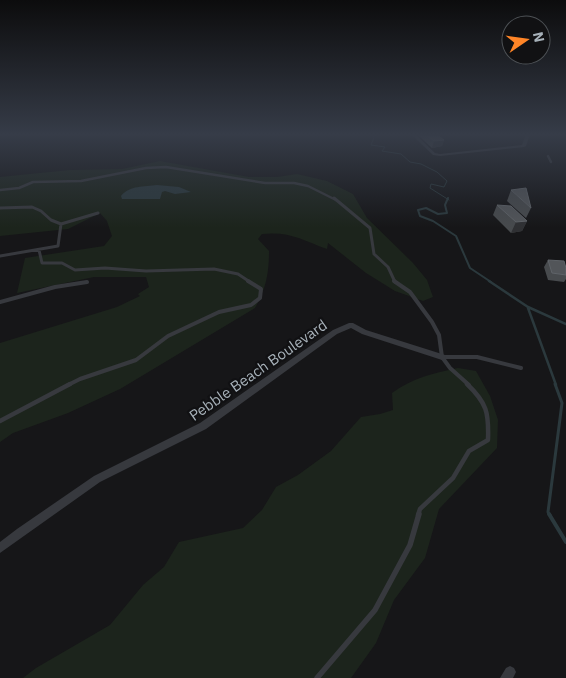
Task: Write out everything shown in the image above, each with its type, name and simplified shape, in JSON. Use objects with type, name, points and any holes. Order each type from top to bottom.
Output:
[{"type":"street","name":"Pebble Beach Boulevard","points":[[0,548],[97,479],[203,426],[335,332],[351,326],[442,357]]},
{"type":"lane","points":[[0,190],[19,188],[33,182],[81,181],[124,174],[146,168],[166,167],[265,183],[294,183],[308,186],[335,200],[370,228],[374,254],[388,267],[395,282],[410,292],[432,322],[439,335],[442,357],[450,368],[482,398],[489,421],[488,440],[469,451],[453,478],[420,509],[410,545],[375,610],[317,678]]},
{"type":"lane","points":[[0,208],[32,207],[51,220],[61,224],[98,213]]},
{"type":"lane","points":[[0,256],[58,246],[61,224]]},
{"type":"lane","points":[[0,421],[8,415],[30,406],[80,379],[136,360],[168,336],[198,321],[218,312],[251,305],[256,302],[262,293],[257,285],[244,277],[214,268],[146,271],[105,268],[76,270],[62,263],[42,263],[39,250]]},
{"type":"lane","points":[[0,302],[55,287],[87,282]]},
{"type":"lane","points":[[442,357],[477,357],[521,368]]},
{"type":"shaded area","points":[[138,166],[186,166],[249,177],[277,177],[297,174],[327,181],[353,194],[367,218],[413,263],[427,280],[433,297],[423,301],[395,291],[366,273],[328,243],[327,249],[288,235],[262,234],[258,239],[269,251],[268,267],[266,281],[255,308],[120,389],[68,413],[13,433],[0,442],[0,343],[117,307],[140,296],[138,294],[149,287],[146,277],[94,277],[17,293],[25,258],[104,246],[112,236],[107,221],[100,213],[68,229],[0,236],[0,177],[70,170],[122,169]]},
{"type":"shaded area","points":[[157,185],[179,187],[191,192],[175,194],[165,191],[162,192],[160,199],[122,199],[121,196],[129,190]]},
{"type":"shaded area","points":[[458,368],[476,371],[490,396],[498,420],[497,448],[439,509],[425,558],[394,600],[376,643],[351,678],[23,678],[36,668],[110,625],[143,585],[164,567],[179,542],[243,528],[262,510],[276,487],[298,475],[331,451],[361,417],[393,410],[392,393],[408,383]]},
{"type":"building","points":[[526,188],[531,208],[511,190]]},
{"type":"building","points":[[497,205],[511,206],[527,221],[516,222]]},
{"type":"building","points":[[548,260],[564,261],[566,275],[552,273]]},
{"type":"waterway","points":[[424,166],[437,172],[447,181],[444,187],[431,184],[430,188],[448,199]]},
{"type":"waterway","points":[[448,199],[445,205],[447,213],[438,214],[426,208],[418,210],[420,216],[433,221],[456,236],[470,268],[491,282]]},
{"type":"waterway","points":[[489,281],[528,307],[566,324]]},
{"type":"waterway","points":[[528,308],[556,385]]},
{"type":"waterway","points":[[550,515],[548,512],[562,403],[555,384]]},
{"type":"waterway","points":[[549,514],[566,542]]}]
